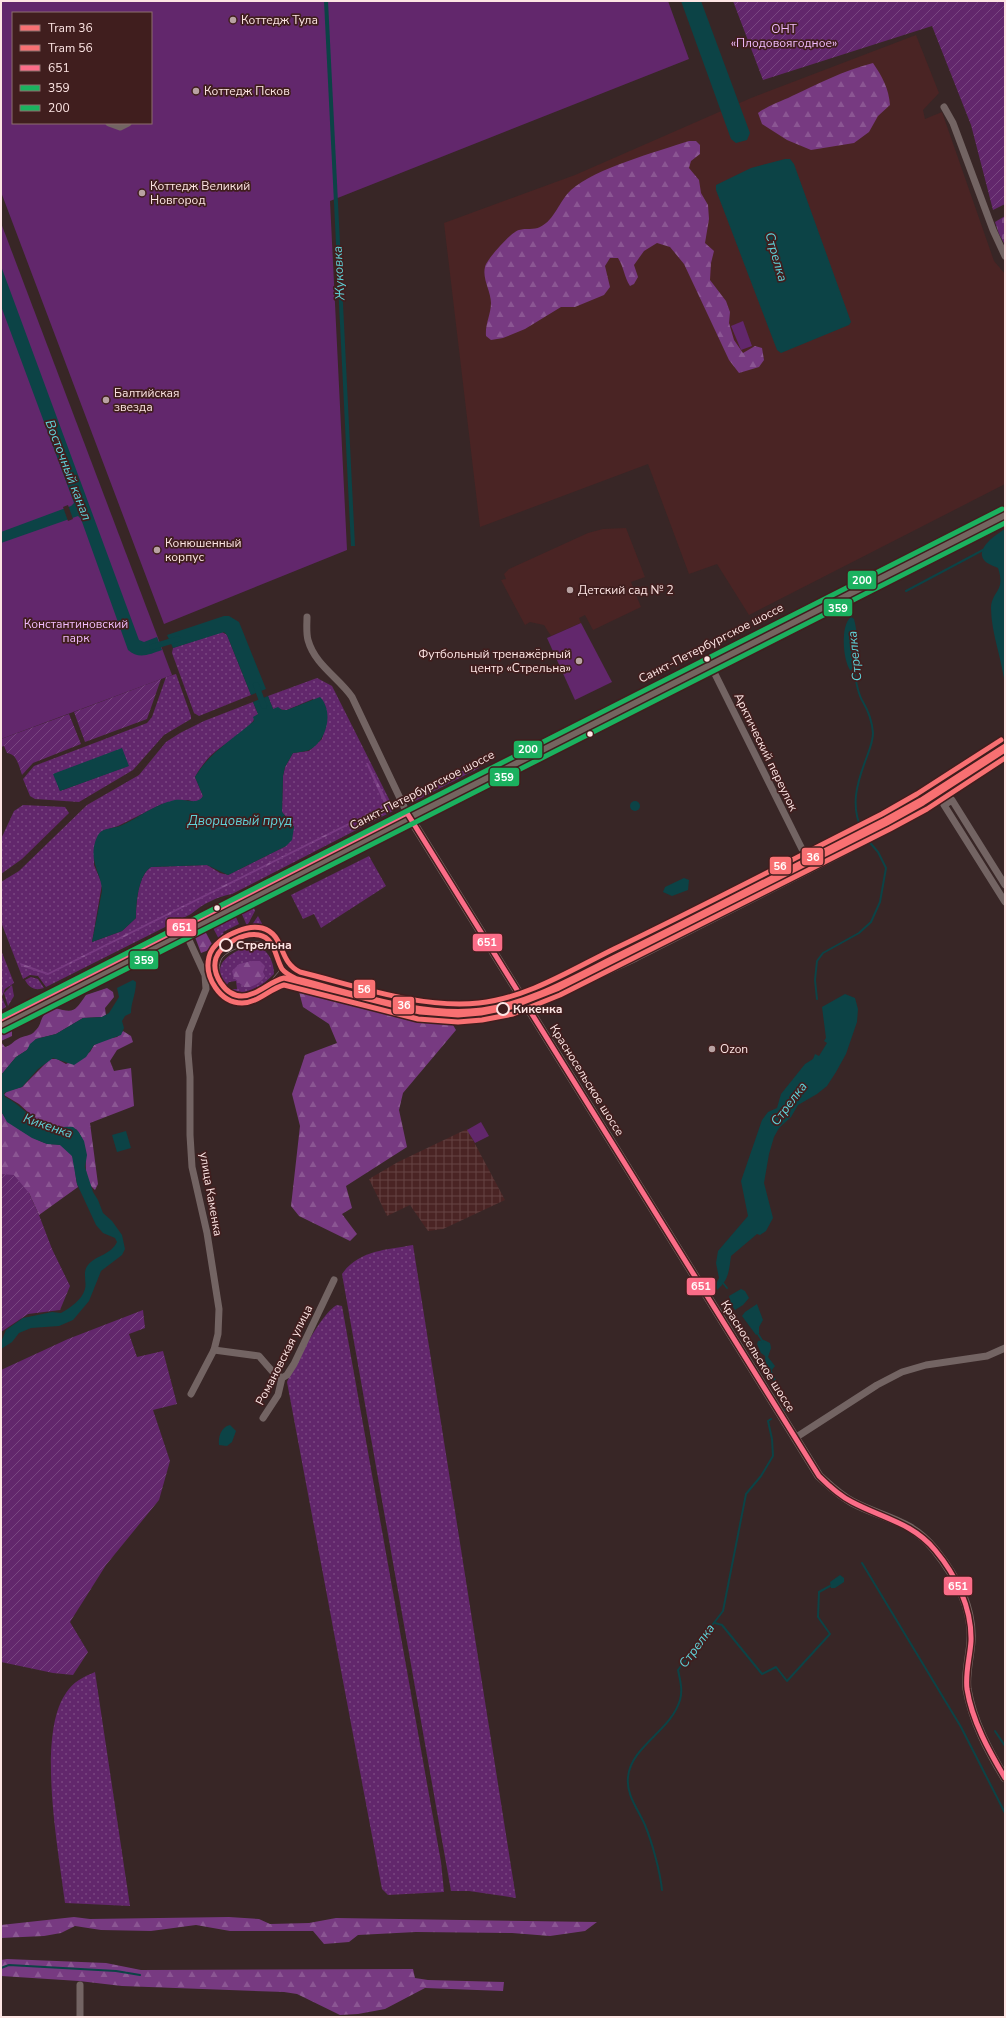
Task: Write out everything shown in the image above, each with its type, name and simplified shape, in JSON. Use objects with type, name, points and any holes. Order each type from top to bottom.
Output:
[{"type":"main road","name":"Санкт-Петербургское шоссе","points":[[1,1025],[1005,509]]},
{"type":"main road","name":"Санкт-Петербургское шоссе","points":[[409,815],[1005,515]]},
{"type":"main road","name":"Красносельское шоссе","points":[[409,815],[819,1476],[837,1492],[853,1502],[895,1519],[918,1532],[935,1550],[951,1573],[966,1603],[970,1624],[971,1638],[967,1682],[971,1707],[986,1747],[1005,1778]]},
{"type":"main road","name":"Санкт-Петербургское шоссе","points":[[1,1019],[184,930]]},
{"type":"street","points":[[944,107],[953,123],[993,230],[1005,256]]},
{"type":"street","points":[[112,124],[120,127],[126,124]]},
{"type":"street","points":[[307,618],[307,638],[312,650],[321,664],[340,682],[352,697],[409,815]]},
{"type":"street","name":"Арктический переулок","points":[[710,664],[802,849]]},
{"type":"street","points":[[1005,885],[952,800],[944,805],[1005,902]]},
{"type":"street","points":[[528,1008],[636,958],[849,850]]},
{"type":"street","name":"улица Каменка","points":[[184,930],[205,975],[206,989],[189,1032],[188,1053],[192,1167],[207,1233],[219,1309],[218,1334],[214,1350],[190,1394]]},
{"type":"street","name":"Романовская улица","points":[[263,1418],[278,1395],[282,1378],[287,1375],[294,1364],[334,1280]]},
{"type":"street","points":[[795,1438],[877,1385],[902,1372],[926,1365],[987,1356],[1005,1348]]},
{"type":"street","points":[[214,1350],[259,1356],[272,1371],[282,1378]]},
{"type":"street","points":[[80,1985],[80,2017]]},
{"type":"shaded area","points":[[916,35],[939,93],[923,110],[925,119],[942,112],[994,261],[1005,274],[1005,484],[749,615],[717,564],[689,574],[648,464],[480,527],[444,223],[575,175],[751,98]]},
{"type":"shaded area","name":"Детский сад № 2","points":[[626,528],[645,577],[631,582],[641,607],[593,630],[585,615],[579,618],[581,623],[551,636],[544,625],[530,622],[525,625],[501,580],[506,579],[504,574],[509,569],[588,533],[603,529]]},
{"type":"shaded area","points":[[467,1129],[505,1200],[443,1229],[428,1231],[410,1205],[387,1216],[369,1179],[398,1162]]},
{"type":"green space","points":[[1,1],[668,1],[689,59],[330,201],[347,550],[164,624],[1,192]]},
{"type":"green space","name":"ОНТ «Плодовоягодное»","points":[[733,1],[1005,1],[1005,204],[993,210],[971,125],[932,26],[763,80]]},
{"type":"green space","points":[[873,63],[884,83],[890,105],[878,116],[869,132],[854,143],[811,150],[787,140],[762,124],[758,113],[766,108],[831,78]]},
{"type":"green space","points":[[689,141],[696,141],[700,145],[700,154],[691,161],[689,168],[699,180],[701,193],[708,205],[709,219],[705,243],[714,251],[711,263],[710,280],[726,301],[730,312],[729,323],[734,340],[743,353],[755,346],[762,348],[764,360],[759,367],[739,373],[729,360],[684,264],[670,247],[657,243],[644,251],[634,265],[638,277],[634,284],[630,286],[618,258],[610,258],[605,266],[610,287],[604,295],[575,307],[561,307],[525,329],[503,338],[491,340],[486,336],[486,327],[491,303],[484,272],[486,263],[505,240],[519,230],[538,228],[545,224],[571,190],[595,175],[627,161]]},
{"type":"green space","points":[[1005,216],[1005,245],[995,222]]},
{"type":"green space","name":"Константиновский парк","points":[[1,223],[172,675],[1,739]]},
{"type":"green space","points":[[743,321],[752,346],[741,350],[731,326]]},
{"type":"green space","name":"Футбольный тренажёрный центр «Стрельна»","points":[[581,623],[612,682],[575,700],[547,638]]},
{"type":"green space","points":[[222,632],[227,635],[251,695],[199,716],[194,713],[172,653],[173,648]]},
{"type":"green space","points":[[176,674],[191,719],[164,735],[133,770],[79,802],[35,799],[30,796],[23,779],[34,766],[147,723],[152,717],[166,677]],"holes":[[[122,749],[128,766],[60,791],[54,774]]]},
{"type":"green space","points":[[317,678],[332,686],[394,809],[393,811],[232,894],[210,901],[191,914],[46,987],[38,976],[30,975],[23,979],[1,922],[1,882],[19,871],[87,805],[139,775],[166,742],[180,733],[204,721],[253,702],[258,714],[245,730],[213,753],[199,770],[195,777],[203,796],[201,800],[195,802],[188,800],[162,804],[118,826],[102,831],[94,847],[94,865],[102,884],[92,942],[122,931],[136,918],[137,898],[143,876],[151,867],[207,865],[220,873],[228,875],[286,846],[294,827],[282,812],[283,776],[285,767],[293,753],[309,751],[322,739],[327,720],[313,699],[287,710],[273,709],[268,696]]},
{"type":"green space","points":[[161,679],[147,719],[85,742],[74,712]]},
{"type":"green space","points":[[69,714],[81,744],[33,763],[22,775],[19,764],[15,758],[7,753],[4,746],[1,747],[1,739]]},
{"type":"green space","points":[[366,763],[368,763],[389,805],[48,975],[21,966],[20,963],[48,973],[385,805]]},
{"type":"green space","points":[[477,764],[479,768],[415,801],[409,797]]},
{"type":"green space","points":[[23,805],[65,807],[69,813],[22,859],[1,874],[1,839],[14,811]]},
{"type":"green space","points":[[369,856],[386,886],[321,928],[314,914],[303,919],[291,895]]},
{"type":"green space","points":[[249,908],[254,908],[255,911],[247,926],[241,912]]},
{"type":"green space","points":[[235,915],[239,924],[223,932],[227,940],[221,943],[212,926]]},
{"type":"green space","points":[[258,916],[269,937],[263,933],[247,932]]},
{"type":"green space","points":[[205,931],[214,948],[201,953],[195,937]]},
{"type":"green space","points":[[250,945],[260,947],[268,954],[274,968],[274,974],[255,989],[239,993],[233,992],[232,989],[237,989],[236,981],[229,982],[226,986],[221,978],[221,965],[230,955]]},
{"type":"green space","points":[[1,950],[14,983],[5,989],[2,997],[6,1007],[1,1010]]},
{"type":"green space","points":[[260,961],[265,966],[263,972],[265,976],[256,984],[250,987],[244,987],[234,978],[232,971],[239,964]]},
{"type":"green space","points":[[31,977],[38,979],[44,988],[35,989],[30,987],[25,980]]},
{"type":"green space","points":[[12,985],[14,996],[8,1006],[4,993]]},
{"type":"green space","points":[[107,988],[113,992],[114,997],[105,1008],[106,1015],[102,1017],[83,1018],[56,1034],[36,1039],[27,1050],[16,1057],[1,1075],[1,1042],[5,1047],[9,1046],[16,1040],[33,1033],[38,1028],[45,1014],[54,1008],[70,1011],[73,1010],[79,1005],[86,995]]},
{"type":"green space","points":[[298,988],[402,1014],[450,1020],[456,1030],[403,1093],[399,1110],[407,1147],[346,1186],[352,1208],[342,1214],[357,1234],[350,1241],[299,1216],[291,1206],[300,1126],[292,1094],[305,1055],[337,1043],[329,1024],[303,1007]]},
{"type":"green space","points":[[10,1027],[12,1028],[12,1036],[1,1041],[1,1033]]},
{"type":"green space","points":[[123,1031],[131,1036],[133,1042],[117,1050],[110,1061],[114,1071],[131,1068],[134,1106],[90,1123],[98,1184],[95,1190],[87,1177],[86,1154],[82,1137],[76,1129],[62,1129],[39,1122],[19,1104],[4,1095],[7,1091],[22,1087],[50,1059],[57,1059],[66,1064],[90,1052],[94,1045],[106,1039],[117,1037]]},
{"type":"green space","points":[[1,1111],[14,1126],[20,1130],[45,1143],[65,1147],[73,1158],[78,1187],[39,1215],[29,1193],[1,1195]]},
{"type":"green space","points":[[481,1122],[489,1136],[475,1143],[467,1130]]},
{"type":"green space","points":[[1,1174],[14,1175],[29,1193],[52,1249],[70,1286],[60,1310],[28,1314],[1,1332]]},
{"type":"green space","points":[[413,1245],[516,1898],[469,1891],[451,1891],[342,1274],[356,1260],[374,1252]]},
{"type":"green space","points":[[337,1305],[342,1306],[441,1862],[444,1892],[388,1895],[382,1889],[287,1382],[295,1364],[324,1317]]},
{"type":"green space","points":[[143,1310],[145,1328],[129,1334],[137,1357],[163,1351],[177,1404],[153,1410],[170,1461],[159,1500],[106,1565],[70,1622],[88,1652],[73,1675],[53,1673],[1,1662],[1,1370],[68,1339]]},
{"type":"green space","points":[[95,1672],[130,1906],[65,1903],[52,1795],[52,1737],[57,1712],[66,1693],[79,1680]]},
{"type":"green space","points":[[74,1917],[90,1919],[229,1917],[259,1919],[270,1924],[309,1923],[336,1918],[597,1922],[585,1931],[550,1936],[512,1933],[416,1932],[358,1935],[349,1942],[324,1944],[313,1931],[230,1931],[196,1925],[151,1931],[101,1930],[75,1926],[61,1933],[44,1936],[1,1938],[1,1925]]},
{"type":"green space","points":[[1,1960],[106,1963],[141,1970],[413,1969],[415,1978],[428,1980],[504,1982],[503,1991],[425,1988],[385,2009],[358,2014],[340,2015],[297,1994],[284,1992],[122,1986],[79,1981],[1,1976]]},
{"type":"water","name":"Жуковка","points":[[324,1],[328,1],[355,546],[351,546]]},
{"type":"water","points":[[681,1],[701,1],[750,133],[747,140],[736,143],[731,139]]},
{"type":"water","points":[[790,159],[794,164],[851,322],[849,325],[781,353],[777,350],[716,190],[716,185],[751,168]]},
{"type":"water","name":"Восточный канал","points":[[1,266],[139,640],[144,642],[157,637],[162,650],[145,655],[136,655],[128,650],[81,519],[78,516],[1,543],[1,532],[71,506],[74,503],[1,306]]},
{"type":"water","points":[[1005,529],[1005,687],[993,627],[991,608],[992,602],[1000,586],[1000,576],[998,568],[984,560],[982,551],[988,542]]},
{"type":"water","points":[[224,616],[229,616],[239,622],[266,689],[251,695],[227,635],[224,632],[173,648],[167,635]]},
{"type":"water","points":[[851,617],[854,619],[858,655],[857,667],[850,670],[844,651],[844,635],[845,627]]},
{"type":"water","name":"Дворцовый пруд","points":[[268,696],[273,709],[278,707],[282,710],[287,710],[320,697],[327,710],[328,717],[325,732],[317,745],[311,749],[293,753],[285,767],[283,776],[282,812],[294,827],[292,840],[286,846],[228,875],[207,865],[151,867],[143,876],[137,898],[136,918],[122,931],[92,942],[102,891],[93,853],[96,838],[100,832],[127,823],[167,802],[175,800],[198,801],[203,796],[195,777],[201,768],[214,753],[254,721],[253,717],[258,714],[253,702]]},
{"type":"water","points":[[122,748],[129,766],[60,791],[53,774]]},
{"type":"water","points":[[633,801],[637,801],[639,802],[639,810],[633,811],[630,808],[630,804]]},
{"type":"water","points":[[684,878],[689,880],[688,890],[672,896],[663,892],[665,887]]},
{"type":"water","points":[[133,980],[136,982],[136,986],[131,1013],[125,1016],[122,1021],[124,1028],[121,1035],[94,1045],[86,1057],[74,1065],[53,1058],[38,1069],[22,1087],[4,1093],[5,1097],[15,1103],[39,1123],[52,1127],[73,1127],[78,1131],[84,1141],[87,1155],[85,1167],[93,1192],[103,1213],[112,1221],[122,1235],[125,1249],[122,1255],[101,1271],[89,1301],[73,1320],[59,1326],[31,1328],[19,1333],[12,1342],[1,1349],[1,1342],[6,1330],[23,1318],[52,1312],[61,1313],[75,1303],[81,1297],[85,1289],[85,1271],[88,1265],[95,1259],[111,1250],[117,1242],[115,1238],[103,1233],[96,1225],[77,1184],[72,1156],[60,1145],[47,1144],[32,1138],[7,1122],[1,1111],[1,1075],[16,1057],[27,1050],[30,1044],[36,1039],[56,1034],[83,1018],[102,1017],[109,1013],[119,997],[117,988]]},
{"type":"water","points":[[845,994],[855,998],[858,1009],[857,1022],[846,1054],[827,1086],[817,1094],[798,1105],[791,1117],[779,1128],[774,1137],[769,1154],[764,1183],[773,1218],[766,1231],[760,1235],[757,1234],[731,1256],[726,1279],[717,1290],[715,1286],[719,1278],[716,1263],[718,1251],[748,1216],[741,1181],[762,1120],[768,1112],[777,1108],[781,1094],[805,1064],[813,1059],[815,1054],[819,1056],[827,1043],[824,1041],[826,1038],[822,1007]]},
{"type":"water","points":[[126,1131],[131,1148],[117,1152],[112,1135]]},
{"type":"water","points":[[741,1289],[745,1291],[749,1298],[743,1305],[735,1310],[731,1304],[729,1296]]},
{"type":"water","points":[[757,1304],[763,1320],[759,1327],[759,1333],[756,1335],[742,1316],[745,1312]]},
{"type":"water","points":[[764,1340],[770,1343],[771,1348],[768,1357],[775,1366],[771,1371],[766,1369],[765,1356],[761,1353],[757,1344],[758,1341]]},
{"type":"water","points":[[230,1425],[236,1431],[232,1442],[227,1446],[219,1445],[222,1430]]},
{"type":"water","points":[[840,1575],[844,1578],[844,1582],[835,1588],[831,1588],[830,1582]]},
{"type":"pier","points":[[68,505],[73,519],[68,521],[63,507]]},
{"type":"waterway","points":[[906,591],[983,550]]},
{"type":"waterway","points":[[152,647],[178,639]]},
{"type":"waterway","name":"Стрелка","points":[[854,667],[858,690],[870,716],[873,733],[872,743],[860,777],[856,794],[856,812],[862,830]]},
{"type":"waterway","points":[[256,685],[264,706]]},
{"type":"waterway","points":[[817,999],[815,980],[817,961],[823,953],[859,933],[871,922],[880,902],[886,868],[878,852],[866,838]]},
{"type":"waterway","name":"Стрелка","points":[[723,1283],[727,1288]]},
{"type":"waterway","name":"Стрелка","points":[[758,1334],[763,1342]]},
{"type":"waterway","name":"Стрелка","points":[[770,1369],[786,1408],[785,1410]]},
{"type":"waterway","name":"Стрелка","points":[[662,1890],[653,1848],[645,1825],[633,1802],[629,1790],[628,1777],[636,1756],[668,1721],[675,1711],[680,1700],[681,1692],[678,1670],[723,1611],[746,1494],[761,1476],[773,1456],[772,1439],[768,1421],[771,1419]]},
{"type":"waterway","points":[[862,1563],[961,1727],[1005,1813]]},
{"type":"waterway","points":[[715,1623],[722,1625],[762,1674],[776,1667],[787,1681],[830,1634],[818,1617],[819,1592],[830,1586]]},
{"type":"waterway","points":[[995,1731],[1005,1746]]},
{"type":"waterway","points":[[1,1968],[9,1965],[116,1971],[140,1975]]},
{"type":"tram line","name":"56","points":[[1001,740],[917,794],[882,814],[565,974],[514,995],[479,1003],[457,1004],[411,1000],[366,990],[300,972],[288,961],[275,936],[270,931],[259,927],[241,930],[220,941],[213,948],[209,957],[209,973],[215,988],[227,999],[234,1002],[242,1003],[253,1001],[284,985],[418,1019],[458,1022],[482,1020],[513,1014],[560,995],[890,829],[927,809],[1005,758]]},
{"type":"tram line","name":"36","points":[[1005,746],[921,800],[885,820],[572,979],[537,995],[519,1001],[482,1010],[460,1012],[413,1007],[365,997],[297,979],[287,974],[282,969],[271,944],[268,940],[259,935],[247,935],[241,937],[223,948],[216,958],[216,971],[225,988],[236,995],[242,996],[253,994],[284,978],[420,1012],[458,1015],[481,1013],[511,1007],[557,989],[887,823],[923,803],[1005,750]]},
{"type":"tram line","points":[[220,980],[220,963],[222,958],[228,953],[253,942],[262,942],[271,947],[275,952]]},
{"type":"tram line","points":[[269,983],[279,971],[279,960]]},
{"type":"transit line","name":"200","points":[[1,1017],[1002,509]]},
{"type":"transit line","name":"359","points":[[4,1031],[1005,523]]},
{"type":"transit line","name":"651","points":[[1,1019],[407,813],[819,1476],[848,1500],[917,1533],[935,1550],[950,1570],[966,1604],[971,1629],[967,1671],[969,1701],[982,1735],[1005,1778]]},
{"type":"place","name":"Коттедж Тула","points":[[233,20]]},
{"type":"place","name":"Коттедж Псков","points":[[196,91]]},
{"type":"place","name":"Коттедж Великий Новгород","points":[[142,193]]},
{"type":"place","name":"Балтийская звезда","points":[[106,400]]},
{"type":"place","name":"Конюшенный корпус","points":[[157,550]]},
{"type":"place","name":"Детский сад № 2","points":[[570,590]]},
{"type":"place","name":"Футбольный тренажёрный центр «Стрельна»","points":[[579,661]]},
{"type":"place","name":"Стрельна","points":[[226,945]]},
{"type":"place","name":"Кикенка","points":[[503,1009]]},
{"type":"place","name":"Ozon","points":[[712,1049]]}]
